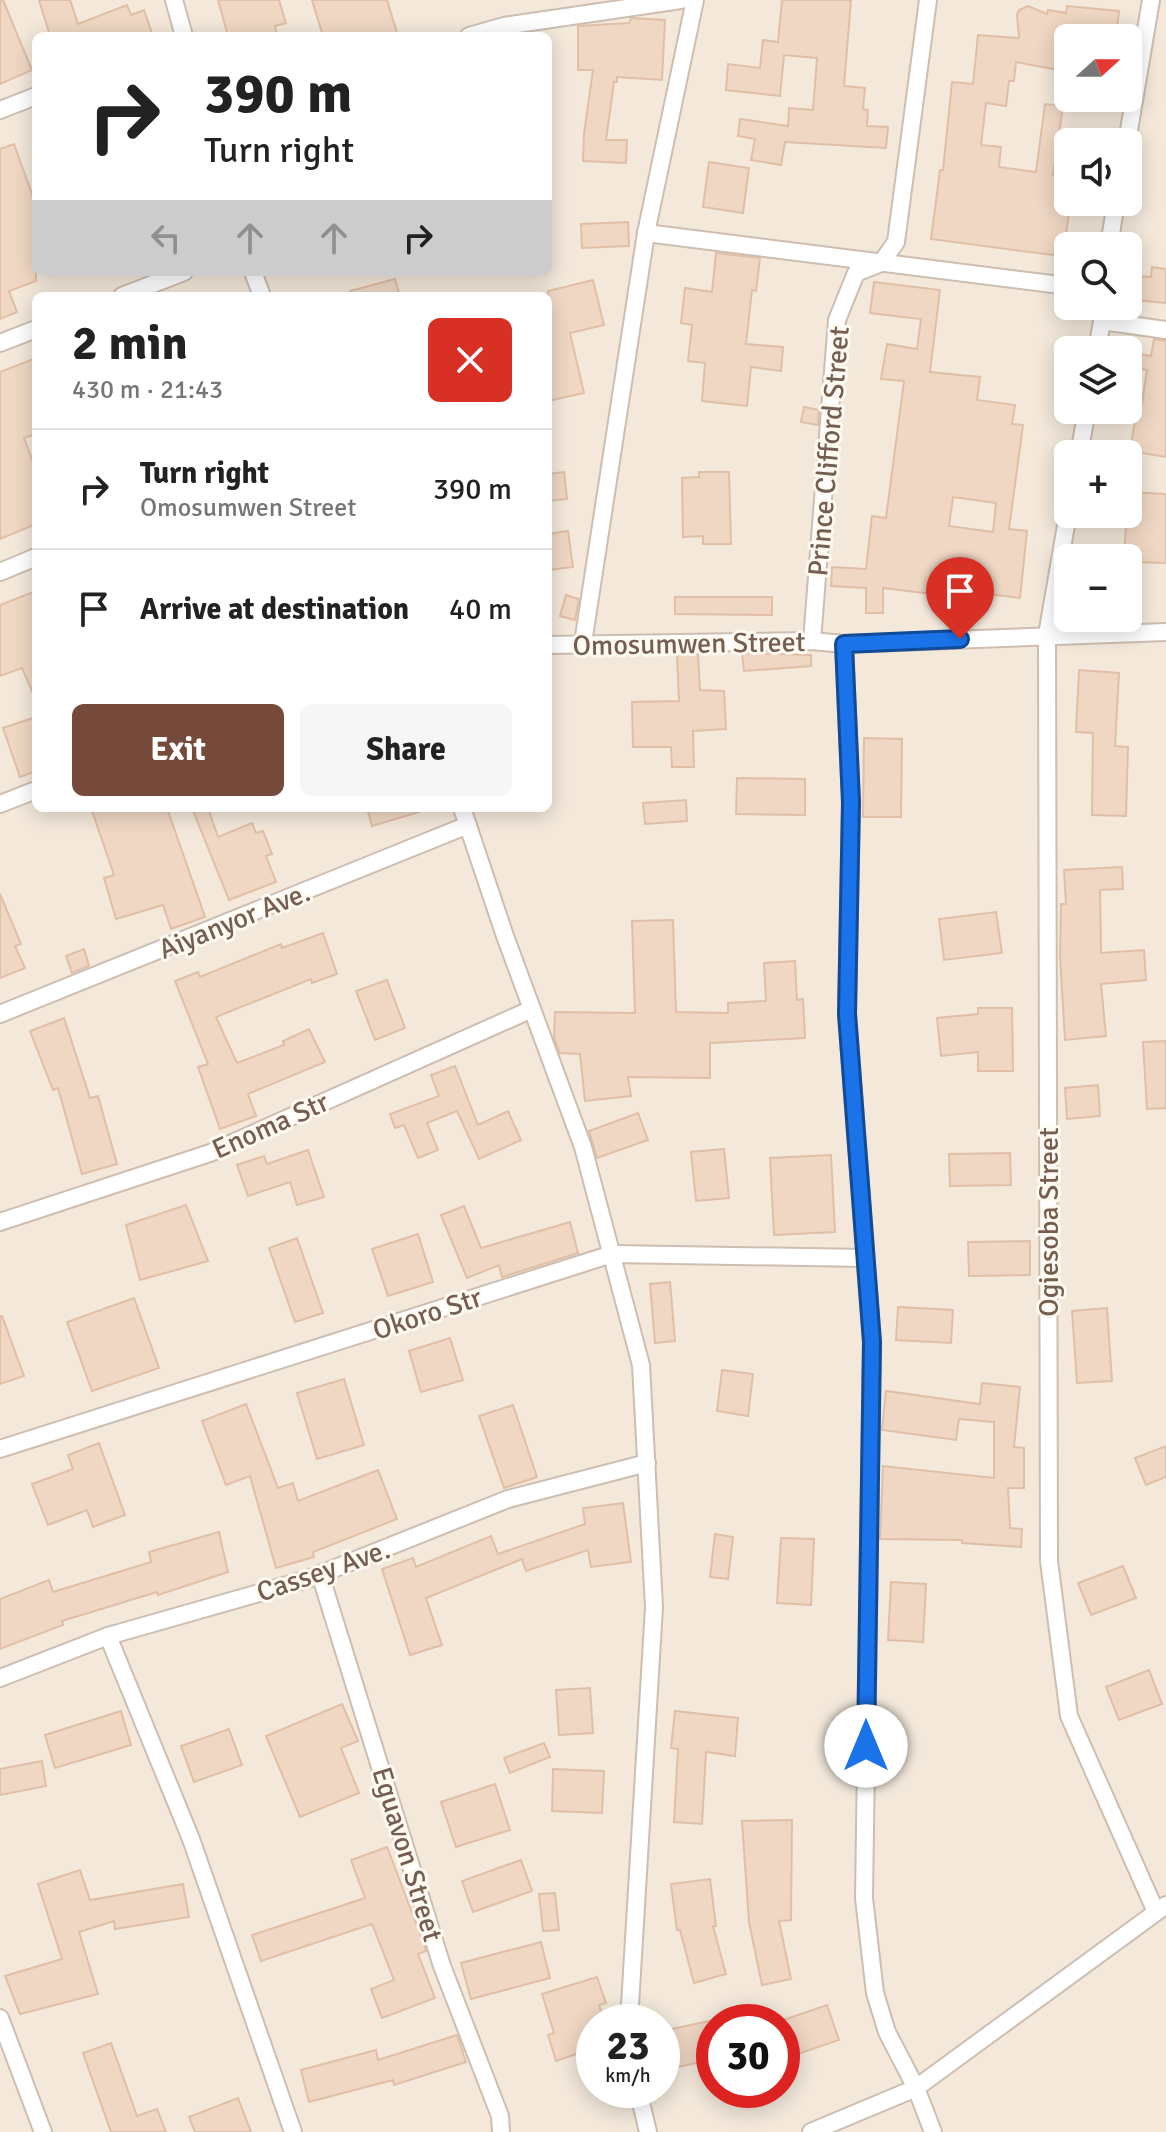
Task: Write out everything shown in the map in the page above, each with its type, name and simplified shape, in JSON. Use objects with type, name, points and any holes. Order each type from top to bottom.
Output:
[{"type":"street","points":[[174,0],[183,32]]},
{"type":"street","points":[[483,32],[504,26],[681,0]]},
{"type":"street","points":[[583,643],[646,233],[695,0]]},
{"type":"street","name":"Prince Clifford Street","points":[[812,641],[837,320],[856,273],[881,263],[896,242],[928,0]]},
{"type":"street","points":[[1129,128],[1151,0]]},
{"type":"street","points":[[0,110],[32,98]]},
{"type":"street","points":[[646,233],[1054,284]]},
{"type":"street","points":[[132,292],[174,276]]},
{"type":"street","points":[[1126,320],[1166,330]]},
{"type":"street","points":[[0,343],[32,331]]},
{"type":"street","name":"Ogiesoba Street","points":[[1066,528],[1047,635],[1049,1561],[1069,1716],[1161,1909]]},
{"type":"street","points":[[0,572],[32,559]]},
{"type":"street","name":"Omosumwen Street","points":[[552,645],[812,641],[844,644],[1166,632]]},
{"type":"street","points":[[844,644],[851,802],[847,1014],[872,1342],[864,1898],[875,1993],[887,2032],[916,2088],[933,2132]]},
{"type":"street","points":[[0,804],[32,792]]},
{"type":"street","points":[[463,812],[583,1147],[641,1365],[654,1607],[630,2004]]},
{"type":"street","name":"Aiyanyor Ave.","points":[[0,1014],[468,825]]},
{"type":"street","name":"Enoma Str","points":[[0,1222],[210,1153],[532,1009]]},
{"type":"street","name":"Okoro Str","points":[[0,1449],[612,1254],[865,1258]]},
{"type":"street","name":"Cassey Ave.","points":[[0,1678],[108,1636],[320,1574],[508,1499],[647,1463]]},
{"type":"street","name":"Eguavon Street","points":[[320,1574],[442,1966],[500,2116],[501,2132]]},
{"type":"street","points":[[108,1636],[191,1839],[293,2132]]},
{"type":"street","points":[[811,2132],[916,2088],[1161,1909]]},
{"type":"street","points":[[0,2018],[43,2132]]},
{"type":"street","points":[[642,2108],[648,2132]]},
{"type":"shaded area","points":[[0,0],[1166,0],[1166,2132],[0,2132]]},
{"type":"building","points":[[0,0],[3,0],[32,70],[0,84]]},
{"type":"building","points":[[39,0],[70,0],[78,24],[127,5],[131,15],[144,10],[152,32],[49,32]]},
{"type":"building","points":[[218,0],[279,0],[286,23],[275,26],[276,32],[227,32]]},
{"type":"building","points":[[312,0],[387,0],[397,32],[322,32]]},
{"type":"building","points":[[782,0],[851,0],[844,86],[865,88],[863,109],[868,110],[867,126],[888,127],[886,148],[785,142],[781,165],[751,160],[755,139],[738,136],[740,119],[788,126],[789,108],[813,110],[817,58],[784,55],[780,96],[726,90],[728,64],[760,68],[763,40],[778,42]]},
{"type":"building","points":[[1028,6],[1047,14],[1048,10],[1066,13],[1067,6],[1119,11],[1118,24],[1054,24],[1054,69],[1016,62],[1014,81],[1009,81],[1006,106],[986,103],[981,145],[1001,147],[999,167],[1036,172],[1045,104],[1054,105],[1054,112],[1062,112],[1060,128],[1054,128],[1054,216],[1069,216],[1066,232],[1054,232],[1054,255],[931,239],[940,170],[943,170],[952,82],[973,84],[978,35],[1019,38],[1019,10]]},
{"type":"building","points":[[631,18],[665,20],[662,80],[617,77],[606,140],[627,140],[626,163],[583,161],[593,70],[578,70],[578,26],[629,23]]},
{"type":"building","points":[[14,144],[32,194],[32,276],[36,276],[36,281],[9,291],[17,312],[0,319],[0,149]]},
{"type":"building","points":[[709,162],[749,168],[743,213],[703,207]]},
{"type":"building","points":[[628,222],[629,246],[582,248],[581,224]]},
{"type":"building","points":[[716,253],[760,258],[756,291],[752,290],[746,344],[783,347],[781,371],[751,367],[747,406],[702,401],[705,363],[688,361],[692,325],[681,323],[685,288],[712,292]]},
{"type":"building","points":[[1152,267],[1166,269],[1166,303],[1142,301],[1142,276],[1151,277]]},
{"type":"building","points":[[395,279],[399,292],[350,292]]},
{"type":"building","points":[[593,280],[604,325],[570,333],[584,393],[552,400],[552,292],[548,291]]},
{"type":"building","points":[[874,282],[940,290],[930,372],[980,377],[977,400],[1015,405],[1012,424],[1023,425],[1009,529],[1027,531],[1020,598],[981,593],[980,600],[883,588],[883,613],[866,613],[866,588],[831,586],[832,567],[866,569],[872,516],[886,518],[904,381],[881,379],[887,344],[917,349],[921,319],[870,313]],"holes":[[[953,497],[996,503],[993,532],[949,526]]]},
{"type":"building","points":[[1154,339],[1166,341],[1166,457],[1142,453],[1142,440],[1132,440],[1134,424],[1142,424],[1147,370],[1142,369],[1142,354],[1151,356]]},
{"type":"building","points":[[32,360],[32,435],[24,438],[32,459],[32,526],[0,539],[0,372]]},
{"type":"building","points":[[804,407],[819,410],[818,425],[801,422]]},
{"type":"building","points":[[564,472],[567,499],[552,501],[552,474]]},
{"type":"building","points":[[699,472],[729,472],[731,544],[703,544],[703,536],[683,537],[682,478],[699,477]]},
{"type":"building","points":[[1142,493],[1166,494],[1166,563],[1142,562],[1142,544],[1125,544],[1126,528],[1142,528]]},
{"type":"building","points":[[568,531],[573,567],[552,570],[552,533]]},
{"type":"building","points":[[32,593],[32,691],[22,668],[0,676],[0,605]]},
{"type":"building","points":[[566,595],[579,599],[575,620],[560,616]]},
{"type":"building","points":[[675,597],[772,597],[772,615],[675,614]]},
{"type":"building","points":[[742,653],[811,655],[811,666],[744,671]]},
{"type":"building","points":[[677,654],[698,654],[700,690],[724,691],[726,729],[693,731],[694,767],[672,767],[671,747],[633,747],[632,702],[679,701]]},
{"type":"building","points":[[1079,670],[1119,673],[1115,746],[1128,747],[1126,816],[1092,815],[1093,733],[1076,732]]},
{"type":"building","points":[[32,718],[32,772],[20,777],[3,728]]},
{"type":"building","points":[[864,738],[902,739],[901,817],[863,817]]},
{"type":"building","points":[[737,778],[805,779],[805,815],[736,814]]},
{"type":"building","points":[[686,800],[687,821],[645,824],[643,803]]},
{"type":"building","points":[[92,812],[168,812],[205,917],[171,929],[163,905],[116,919],[104,878],[114,875]]},
{"type":"building","points":[[194,812],[209,812],[218,837],[252,823],[256,833],[263,831],[272,854],[266,856],[276,882],[229,900]]},
{"type":"building","points":[[368,812],[419,812],[372,826]]},
{"type":"building","points":[[1122,867],[1123,889],[1100,890],[1101,953],[1144,950],[1146,980],[1101,984],[1106,1036],[1065,1040],[1060,957],[1061,904],[1066,904],[1064,870]]},
{"type":"building","points":[[0,894],[21,944],[15,946],[25,968],[0,978]]},
{"type":"building","points":[[996,912],[1002,953],[944,960],[939,919]]},
{"type":"building","points":[[673,920],[676,1012],[728,1013],[728,1003],[766,1001],[764,963],[795,961],[797,1000],[803,999],[805,1038],[710,1043],[710,1078],[628,1077],[631,1096],[585,1101],[580,1054],[560,1053],[554,1038],[555,1012],[635,1013],[632,921]]},
{"type":"building","points":[[323,933],[337,974],[312,983],[311,979],[216,1017],[237,1063],[284,1045],[283,1041],[309,1029],[325,1062],[248,1094],[256,1116],[220,1129],[198,1067],[208,1064],[175,981],[198,972],[200,977],[281,944],[282,948]]},
{"type":"building","points":[[84,949],[89,966],[72,973],[66,956]]},
{"type":"building","points":[[387,980],[405,1028],[375,1040],[356,991]]},
{"type":"building","points":[[978,1008],[1012,1008],[1013,1071],[978,1071],[978,1052],[941,1056],[937,1018],[978,1014]]},
{"type":"building","points":[[64,1018],[90,1098],[98,1096],[117,1164],[82,1174],[58,1088],[53,1090],[30,1031]]},
{"type":"building","points":[[1166,1041],[1166,1108],[1147,1109],[1143,1042]]},
{"type":"building","points":[[455,1066],[478,1125],[508,1111],[521,1140],[479,1159],[457,1111],[427,1123],[438,1150],[418,1158],[404,1125],[395,1128],[390,1114],[439,1096],[431,1075]]},
{"type":"building","points":[[1098,1085],[1100,1116],[1067,1119],[1065,1088]]},
{"type":"building","points":[[638,1113],[648,1140],[597,1158],[589,1131]]},
{"type":"building","points":[[724,1149],[729,1198],[696,1201],[691,1152]]},
{"type":"building","points":[[308,1150],[324,1197],[297,1205],[290,1182],[248,1196],[237,1165],[264,1156],[267,1164]]},
{"type":"building","points":[[1010,1153],[1011,1185],[950,1186],[949,1154]]},
{"type":"building","points":[[831,1155],[835,1232],[774,1235],[770,1158]]},
{"type":"building","points":[[186,1205],[208,1261],[140,1280],[126,1225]]},
{"type":"building","points":[[464,1206],[481,1248],[570,1222],[578,1253],[502,1277],[499,1265],[467,1278],[441,1215]]},
{"type":"building","points":[[418,1234],[433,1282],[388,1296],[372,1249]]},
{"type":"building","points":[[297,1238],[323,1313],[295,1322],[269,1248]]},
{"type":"building","points":[[1030,1241],[1030,1275],[969,1276],[968,1242]]},
{"type":"building","points":[[670,1282],[675,1341],[655,1343],[650,1284]]},
{"type":"building","points":[[134,1298],[159,1368],[92,1391],[67,1322]]},
{"type":"building","points":[[898,1307],[953,1310],[951,1343],[896,1340]]},
{"type":"building","points":[[1107,1308],[1112,1381],[1077,1383],[1072,1311]]},
{"type":"building","points":[[0,1316],[24,1376],[0,1384]]},
{"type":"building","points":[[450,1338],[463,1380],[421,1392],[409,1351]]},
{"type":"building","points":[[722,1370],[753,1374],[748,1416],[717,1411]]},
{"type":"building","points":[[344,1379],[364,1445],[317,1459],[297,1393]]},
{"type":"building","points":[[982,1383],[1020,1387],[1014,1447],[1024,1448],[1024,1488],[1008,1488],[1010,1528],[1022,1529],[1021,1547],[962,1543],[962,1540],[880,1539],[883,1466],[994,1478],[994,1422],[959,1419],[956,1440],[882,1430],[886,1391],[980,1404]]},
{"type":"building","points":[[246,1404],[278,1488],[293,1483],[298,1501],[378,1470],[397,1519],[313,1552],[314,1557],[276,1568],[250,1476],[226,1485],[202,1421]]},
{"type":"building","points":[[513,1405],[537,1477],[504,1488],[479,1416]]},
{"type":"building","points":[[99,1443],[125,1515],[93,1527],[87,1510],[48,1525],[32,1484],[73,1469],[68,1455]]},
{"type":"building","points":[[1166,1446],[1166,1477],[1146,1485],[1135,1458]]},
{"type":"building","points":[[623,1503],[631,1562],[591,1567],[588,1550],[526,1571],[522,1559],[426,1598],[442,1645],[410,1655],[382,1569],[413,1558],[416,1567],[491,1536],[498,1554],[585,1524],[583,1508]]},
{"type":"building","points":[[219,1532],[228,1572],[62,1621],[63,1625],[0,1649],[0,1599],[49,1580],[53,1592],[151,1562],[149,1552]]},
{"type":"building","points":[[715,1534],[733,1537],[728,1579],[710,1577]]},
{"type":"building","points":[[781,1538],[814,1539],[811,1605],[777,1603]]},
{"type":"building","points":[[1123,1566],[1136,1598],[1091,1615],[1078,1583]]},
{"type":"building","points":[[891,1582],[926,1584],[923,1642],[888,1640]]},
{"type":"building","points":[[1149,1670],[1162,1704],[1119,1720],[1106,1687]]},
{"type":"building","points":[[590,1688],[593,1733],[559,1735],[556,1690]]},
{"type":"building","points":[[342,1704],[358,1741],[341,1748],[359,1793],[300,1817],[266,1736]]},
{"type":"building","points":[[121,1711],[131,1745],[55,1768],[45,1735]]},
{"type":"building","points":[[675,1711],[738,1718],[735,1756],[706,1752],[702,1824],[674,1822],[678,1749],[671,1748]]},
{"type":"building","points":[[229,1729],[242,1765],[194,1782],[181,1746]]},
{"type":"building","points":[[544,1743],[550,1757],[510,1773],[504,1758]]},
{"type":"building","points":[[42,1761],[46,1786],[0,1795],[0,1769]]},
{"type":"building","points":[[553,1769],[604,1771],[602,1813],[552,1811]]},
{"type":"building","points":[[495,1784],[510,1830],[456,1847],[441,1802]]},
{"type":"building","points":[[792,1820],[791,1920],[779,1921],[791,1979],[762,1985],[749,1922],[742,1821]]},
{"type":"building","points":[[387,1847],[424,1944],[426,1951],[418,1954],[435,1998],[382,2018],[371,1989],[394,1980],[372,1924],[261,1961],[252,1935],[365,1898],[351,1860]]},
{"type":"building","points":[[521,1860],[532,1891],[473,1912],[462,1881]]},
{"type":"building","points":[[80,1870],[90,1900],[183,1884],[189,1917],[115,1929],[114,1921],[79,1932],[98,1994],[20,2014],[5,1976],[62,1959],[38,1884]]},
{"type":"building","points":[[710,1879],[716,1926],[713,1926],[726,1974],[694,1983],[680,1930],[677,1930],[671,1884]]},
{"type":"building","points":[[555,1893],[559,1930],[543,1931],[539,1894]]},
{"type":"building","points":[[541,1942],[550,1978],[471,1999],[461,1963]]},
{"type":"building","points":[[597,1977],[606,2003],[576,2004],[576,2054],[556,2061],[548,2035],[554,2033],[542,1994]]},
{"type":"building","points":[[827,2005],[839,2040],[800,2053],[800,2014]]},
{"type":"building","points":[[696,2024],[696,2063],[680,2067],[680,2027]]},
{"type":"building","points":[[457,2035],[466,2062],[394,2085],[393,2080],[309,2102],[301,2070],[376,2050],[378,2060]]},
{"type":"building","points":[[111,2043],[137,2116],[157,2109],[166,2132],[111,2132],[83,2053]]},
{"type":"building","points":[[238,2098],[251,2132],[195,2132],[189,2117]]},
{"type":"route","points":[[866,1746],[872,1342],[847,1014],[851,802],[844,644],[960,639]]}]
